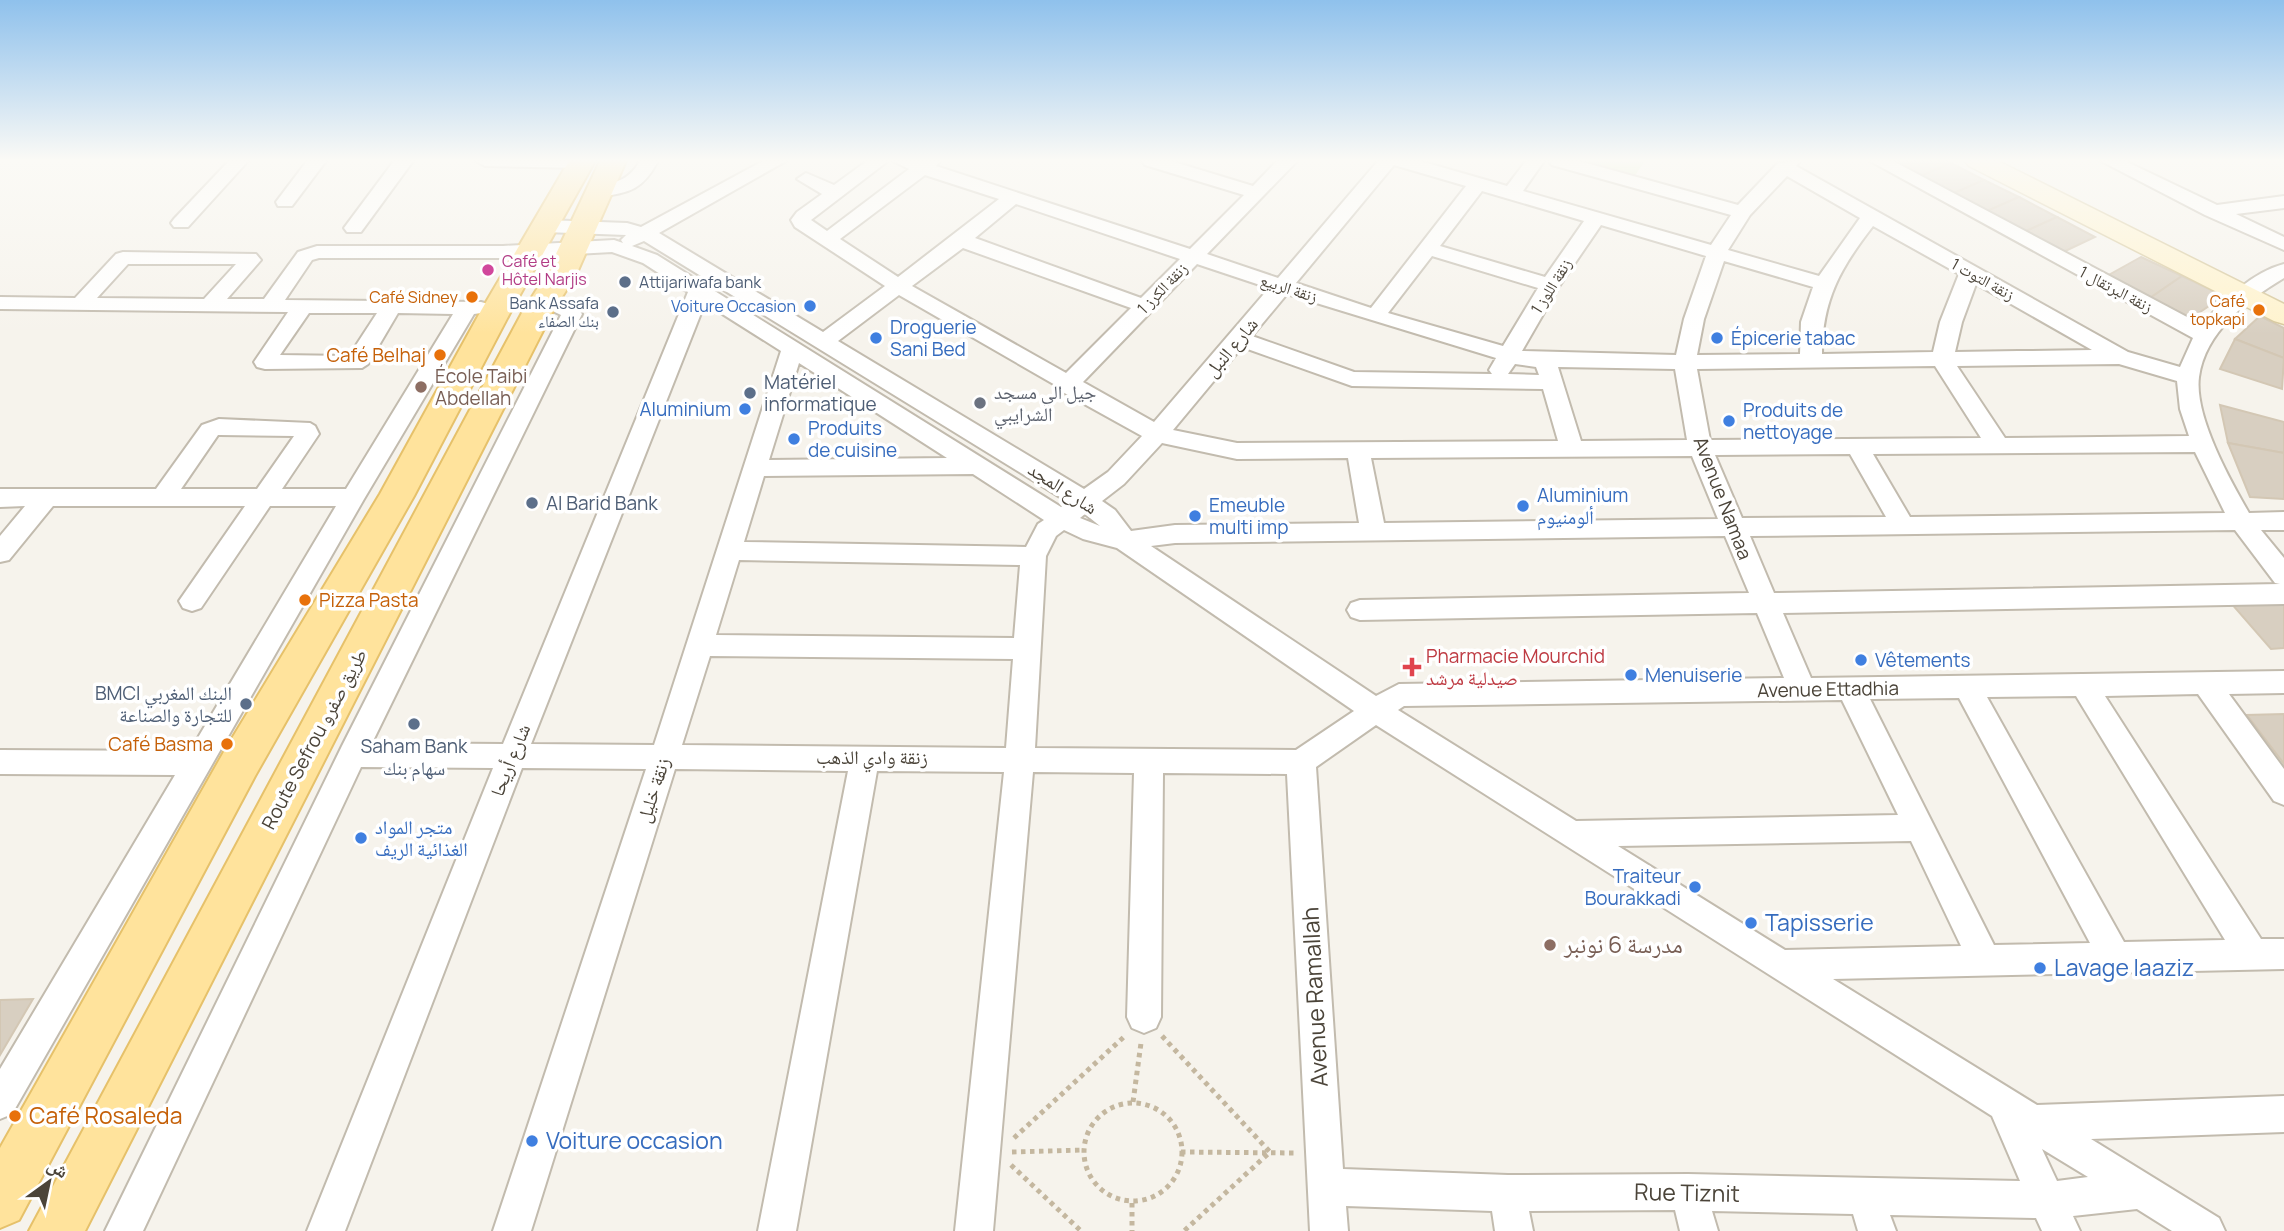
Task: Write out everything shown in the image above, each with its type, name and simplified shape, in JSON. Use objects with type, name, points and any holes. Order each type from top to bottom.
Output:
[{"type":"main road","points":[[559,238],[565,218]]},
{"type":"main road","points":[[0,1200],[240,763],[396,496],[482,309],[559,238],[576,218]]},
{"type":"main road","name":"Route Sefrou طريق صفرو","points":[[57,1231],[545,300],[559,238]]},
{"type":"street","points":[[181,223],[185,218]]},
{"type":"street","points":[[354,228],[361,218]]},
{"type":"street","points":[[621,247],[669,218]]},
{"type":"street","points":[[803,218],[801,220],[826,241],[900,287],[1067,385],[1157,434],[1237,451],[2204,444]]},
{"type":"street","points":[[826,241],[856,218]]},
{"type":"street","points":[[824,341],[900,287],[987,218]]},
{"type":"street","name":"زنقة الربيع","points":[[1078,218],[1375,316],[1508,356],[1548,372],[1685,362],[2120,357]]},
{"type":"street","name":"زنقة الكرز 1","points":[[1067,385],[1231,218]]},
{"type":"street","name":"شارع النبل","points":[[1033,556],[1047,530],[1116,478],[1157,434],[1339,218]]},
{"type":"street","points":[[1375,316],[1451,218]]},
{"type":"street","name":"زنقة اللوز 1","points":[[1494,382],[1550,285],[1595,218]]},
{"type":"street","points":[[1597,218],[1824,284]]},
{"type":"street","name":"Avenue Namaa","points":[[1738,218],[1717,252],[1694,319],[1685,362],[1700,448],[1802,689]]},
{"type":"street","points":[[1811,360],[1812,321],[1824,284],[1846,247],[1869,218]]},
{"type":"street","name":"زنقة التوت 1","points":[[1875,218],[2120,357],[2188,377]]},
{"type":"street","name":"زنقة البرتقال 1","points":[[1986,218],[2206,337]]},
{"type":"street","points":[[2091,218],[2284,315]]},
{"type":"street","points":[[2228,218],[2284,244]]},
{"type":"street","name":"شارع المجد","points":[[559,238],[627,229],[642,232],[824,341],[1073,510],[1092,533],[1125,541]]},
{"type":"street","points":[[270,306],[309,254],[559,238]]},
{"type":"street","name":"شارع المجد","points":[[559,238],[621,247],[650,260],[976,466],[1073,510]]},
{"type":"street","points":[[961,240],[1144,306]]},
{"type":"street","points":[[1428,248],[1550,285]]},
{"type":"street","points":[[80,304],[123,258],[249,258],[251,260],[210,305]]},
{"type":"street","points":[[2284,270],[2254,286],[2222,315],[2194,355],[2188,377],[2188,395],[2204,444],[2242,521],[2284,576]]},
{"type":"street","points":[[1970,272],[1951,322],[1942,360],[1997,444]]},
{"type":"street","name":"شارع أريحا","points":[[326,1231],[512,756],[699,291]]},
{"type":"street","points":[[124,1231],[352,755],[572,314],[566,307],[545,300]]},
{"type":"street","points":[[0,303],[482,309]]},
{"type":"street","points":[[302,307],[265,362],[355,363],[391,307]]},
{"type":"street","points":[[0,1102],[352,497],[482,309]]},
{"type":"street","points":[[1239,339],[1352,379],[1494,382],[1548,372],[1572,448]]},
{"type":"street","name":"زنقة خليل","points":[[512,1231],[792,349]]},
{"type":"street","points":[[162,498],[210,430],[219,427],[302,428],[307,431],[192,601]]},
{"type":"street","points":[[1857,447],[1903,525]]},
{"type":"street","points":[[1358,450],[1373,532]]},
{"type":"street","points":[[754,468],[976,466]]},
{"type":"street","points":[[0,498],[352,497]]},
{"type":"street","points":[[0,553],[46,498]]},
{"type":"street","points":[[1125,541],[1175,534],[2284,521]]},
{"type":"street","points":[[1125,541],[1376,711],[2206,1231]]},
{"type":"street","points":[[730,551],[1033,556],[989,1152],[974,1231]]},
{"type":"street","points":[[1360,610],[2284,594]]},
{"type":"street","points":[[700,645],[1027,649]]},
{"type":"street","name":"Avenue Ettadhia","points":[[1376,711],[1399,695],[2284,682]]},
{"type":"street","points":[[2206,684],[2284,792]]},
{"type":"street","points":[[2084,686],[2252,954]]},
{"type":"street","points":[[1967,687],[2115,957]]},
{"type":"street","points":[[1851,689],[1984,959]]},
{"type":"street","points":[[1301,762],[1376,711]]},
{"type":"street","name":"زنقة وادي الذهب","points":[[352,755],[1301,762]]},
{"type":"street","points":[[777,1231],[864,757]]},
{"type":"street","points":[[1144,1017],[1149,759]]},
{"type":"street","points":[[0,762],[198,763]]},
{"type":"street","name":"Avenue Ramallah","points":[[1301,762],[1329,1231]]},
{"type":"street","points":[[1575,834],[1918,828]]},
{"type":"street","points":[[1784,965],[2284,954]]},
{"type":"street","points":[[2004,1104],[2054,1216],[2141,1189]]},
{"type":"street","points":[[2036,1123],[2284,1114]]},
{"type":"street","name":"Rue Tiznit","points":[[1325,1170],[1508,1193],[1688,1192],[1865,1196],[2054,1216]]},
{"type":"street","points":[[1688,1192],[1699,1231]]},
{"type":"street","points":[[1508,1193],[1514,1231]]},
{"type":"street","points":[[1865,1196],[1877,1231]]},
{"type":"path","points":[[989,1152],[1144,1017]]},
{"type":"path","points":[[1133,1102],[1144,1017]]},
{"type":"path","points":[[1144,1017],[1270,1152]]},
{"type":"path","points":[[1133,1102],[1148,1104],[1161,1112],[1175,1129],[1181,1152],[1179,1168],[1172,1182],[1161,1193],[1132,1203],[1116,1200],[1103,1192],[1089,1173],[1084,1150],[1087,1135],[1105,1111],[1119,1104],[1133,1102]]},
{"type":"path","points":[[989,1152],[1084,1150]]},
{"type":"path","points":[[989,1152],[1081,1231]]},
{"type":"path","points":[[1181,1152],[1270,1152],[1325,1170]]},
{"type":"path","points":[[1184,1231],[1270,1152]]},
{"type":"path","points":[[1132,1203],[1132,1231]]},
{"type":"building","points":[[2000,218],[2054,218],[2024,232]]},
{"type":"building","points":[[2054,218],[2060,218],[2095,237],[2061,253],[2024,232]]},
{"type":"building","points":[[2141,257],[2182,276],[2150,298],[2107,276]]},
{"type":"building","points":[[2182,276],[2224,296],[2191,318],[2150,298]]},
{"type":"building","points":[[2260,316],[2284,328],[2284,358],[2235,339]]},
{"type":"building","points":[[2235,339],[2284,358],[2282,389],[2220,369]]},
{"type":"building","points":[[2220,405],[2284,422],[2284,453],[2228,443]]},
{"type":"building","points":[[2228,443],[2284,453],[2284,499],[2250,497]]},
{"type":"building","points":[[2284,600],[2284,648],[2271,649],[2230,602]]},
{"type":"building","points":[[2284,714],[2284,764],[2247,715]]},
{"type":"building","points":[[33,999],[0,1055],[0,1000]]},
{"type":"place","name":"Café et Hôtel Narjis","points":[[488,270]]},
{"type":"place","name":"Attijariwafa bank","points":[[625,282]]},
{"type":"place","name":"Café Sidney","points":[[472,297]]},
{"type":"place","name":"Voiture Occasion","points":[[810,306]]},
{"type":"place","name":"Café topkapi","points":[[2259,310]]},
{"type":"place","name":"Bank Assafa بنك الصفاء","points":[[613,312]]},
{"type":"place","name":"Droguerie Sani Bed","points":[[876,338]]},
{"type":"place","name":"Épicerie tabac","points":[[1717,338]]},
{"type":"place","name":"Café Belhaj","points":[[440,355]]},
{"type":"place","name":"École Taibi Abdellah","points":[[421,387]]},
{"type":"place","name":"Matériel informatique","points":[[750,393]]},
{"type":"place","name":"جيل الي مسجد الشرايبي","points":[[980,403]]},
{"type":"place","name":"Aluminium","points":[[745,409]]},
{"type":"place","name":"Produits de nettoyage","points":[[1729,421]]},
{"type":"place","name":"Produits de cuisine","points":[[794,439]]},
{"type":"place","name":"Al Barid Bank","points":[[532,503]]},
{"type":"place","name":"Aluminium ألومنيوم","points":[[1523,506]]},
{"type":"place","name":"Emeuble multi imp","points":[[1195,516]]},
{"type":"place","name":"Pizza Pasta","points":[[305,600]]},
{"type":"place","name":"Vêtements","points":[[1861,660]]},
{"type":"place","name":"Pharmacie Mourchid صيدلية مرشد","points":[[1412,667]]},
{"type":"place","name":"Menuiserie","points":[[1631,675]]},
{"type":"place","name":"BMCI البنك المغربي للتجارة والصناعة","points":[[246,704]]},
{"type":"place","name":"Saham Bank سهام بنك","points":[[414,724]]},
{"type":"place","name":"Café Basma","points":[[227,744]]},
{"type":"place","name":"متجر المواد الغذائية الريف","points":[[361,838]]},
{"type":"place","name":"Traiteur Bourakkadi","points":[[1695,887]]},
{"type":"place","name":"Tapisserie","points":[[1751,923]]},
{"type":"place","name":"مدرسة 6 نونبر","points":[[1550,945]]},
{"type":"place","name":"Lavage laaziz","points":[[2040,968]]},
{"type":"place","name":"Café Rosaleda","points":[[15,1116]]},
{"type":"place","name":"Voiture occasion","points":[[532,1141]]}]
